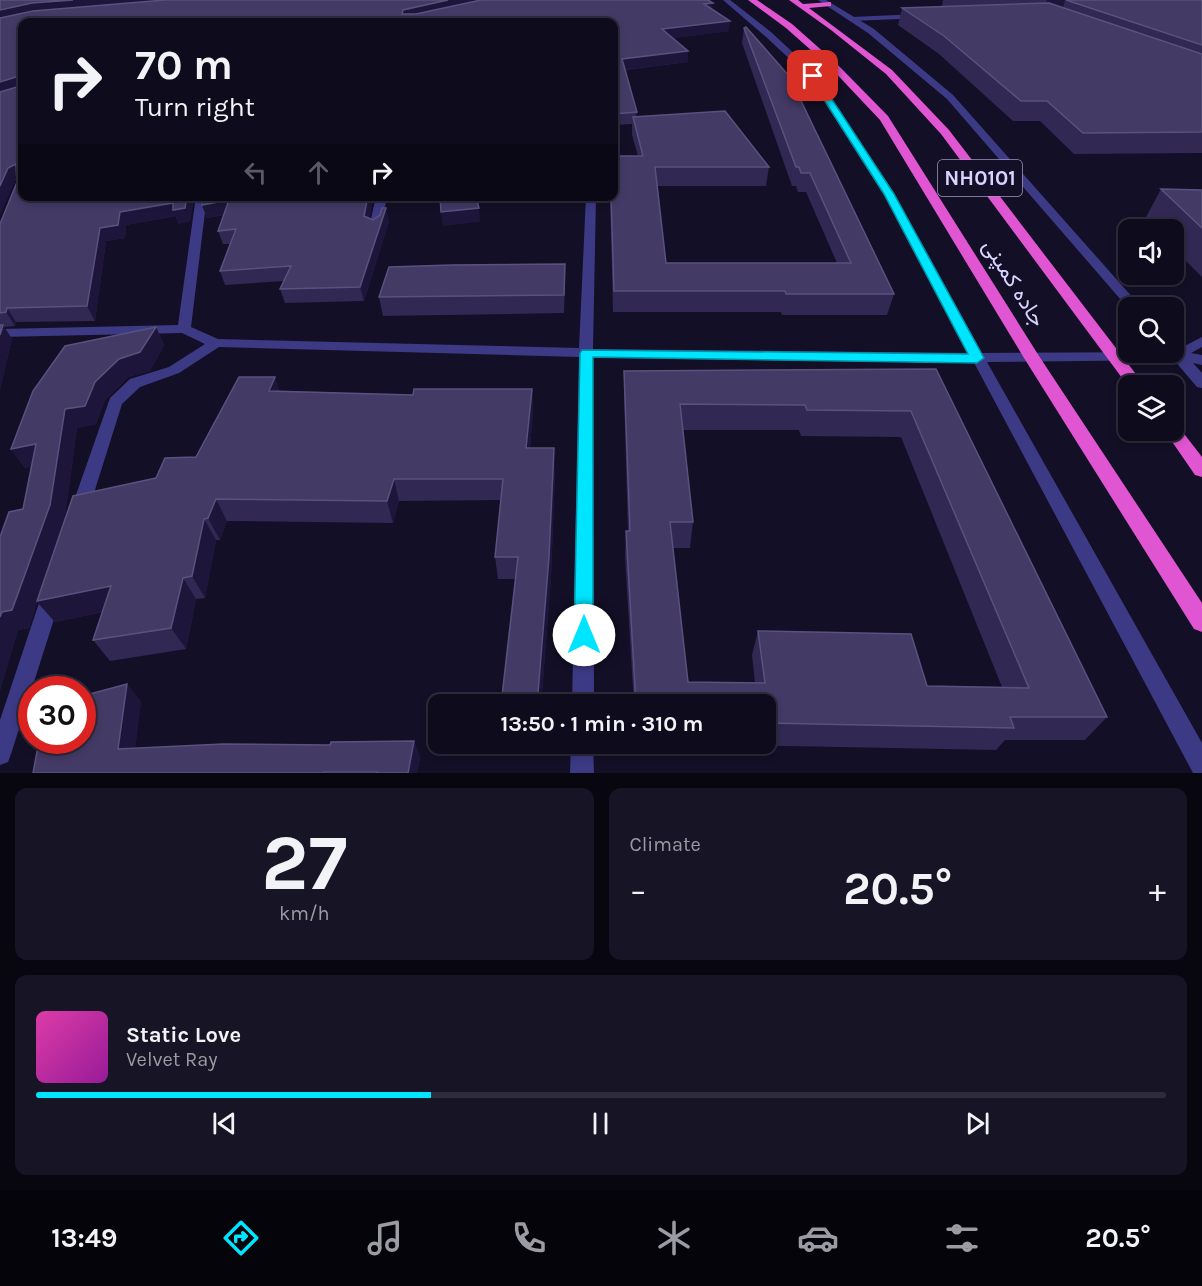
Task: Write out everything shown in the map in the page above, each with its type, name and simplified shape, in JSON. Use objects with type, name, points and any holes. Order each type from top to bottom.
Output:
[{"type":"highway","name":"جاده کمپنی","points":[[752,0],[789,26],[833,65],[884,118],[1032,357],[1202,622]]},
{"type":"highway","points":[[798,3],[824,2]]},
{"type":"highway","name":"جاده کمپنی","points":[[798,3],[889,72],[945,132],[1129,375]]},
{"type":"highway","points":[[1180,441],[1202,470]]},
{"type":"street","points":[[726,0],[768,33],[813,76],[889,194],[1202,766]]},
{"type":"street","points":[[824,2],[852,19],[899,54],[950,97],[1127,297]]},
{"type":"street","points":[[852,19],[927,16]]},
{"type":"street","points":[[184,329],[201,201]]},
{"type":"street","points":[[375,228],[381,201]]},
{"type":"street","points":[[583,694],[586,353],[591,201]]},
{"type":"street","points":[[0,333],[184,329],[216,343],[586,353],[977,358],[1118,356]]},
{"type":"street","points":[[1184,348],[1202,341]]},
{"type":"street","points":[[74,527],[115,402],[135,383],[174,370],[216,343]]},
{"type":"street","points":[[1184,355],[1202,360]]},
{"type":"street","points":[[1184,362],[1202,383]]},
{"type":"street","points":[[0,754],[59,572]]},
{"type":"street","points":[[582,754],[582,773]]},
{"type":"building","points":[[0,0],[73,0],[32,3],[0,10]]},
{"type":"building","points":[[165,0],[448,0],[403,10],[402,14],[416,14],[481,0],[708,0],[713,3],[704,4],[730,21],[662,29],[688,51],[622,59],[637,112],[618,114],[618,18],[18,18],[18,78],[0,82],[0,18],[33,11]]},
{"type":"building","points":[[1066,0],[1202,0],[1202,45]]},
{"type":"building","points":[[1049,3],[1202,54],[1202,132],[1083,133],[1047,101],[1021,101],[944,36],[902,8]]},
{"type":"building","points":[[746,27],[789,76],[894,294],[786,294],[785,291],[614,291],[611,201],[618,201],[618,156],[643,156],[633,117],[725,111],[769,167],[655,167],[666,263],[851,263],[810,173],[801,173],[799,167],[796,167],[744,28]]},
{"type":"building","points":[[18,83],[18,201],[186,201],[185,208],[173,210],[173,203],[120,212],[118,225],[100,228],[87,306],[7,308],[6,312],[0,313],[0,224],[17,182],[16,164],[8,168],[0,186],[0,92],[17,87]]},
{"type":"building","points":[[1161,189],[1202,190],[1202,228]]},
{"type":"building","points":[[202,201],[224,201],[202,205]]},
{"type":"building","points":[[229,201],[367,201],[364,216],[373,220],[380,215],[382,208],[386,208],[360,287],[280,289],[291,266],[220,271],[236,229],[218,231]]},
{"type":"building","points":[[440,201],[477,201],[479,208],[441,212]]},
{"type":"building","points":[[565,264],[564,295],[379,297],[389,267]]},
{"type":"building","points":[[156,327],[140,352],[119,359],[95,382],[85,406],[65,409],[50,505],[12,610],[2,612],[0,617],[0,537],[9,512],[23,509],[36,444],[11,449],[33,391],[65,346]]},
{"type":"building","points":[[936,369],[1107,717],[1010,717],[1014,728],[776,723],[776,694],[635,694],[626,531],[630,531],[624,371]],"holes":[[[680,404],[805,405],[807,410],[911,411],[1029,688],[927,686],[911,634],[758,631],[765,683],[688,682],[670,522],[693,522]]]},
{"type":"building","points":[[239,377],[275,377],[269,391],[413,395],[414,389],[532,389],[526,448],[554,448],[549,557],[538,694],[502,694],[518,557],[495,557],[503,479],[394,479],[387,501],[216,499],[208,518],[204,519],[192,576],[183,578],[171,628],[93,640],[111,586],[37,601],[73,496],[156,478],[165,458],[196,457]]},
{"type":"building","points":[[127,684],[118,749],[223,744],[330,745],[331,742],[414,741],[408,773],[33,773],[37,754],[96,754],[96,692]]},
{"type":"route","points":[[584,635],[586,353],[977,358],[889,194],[813,76]]}]
